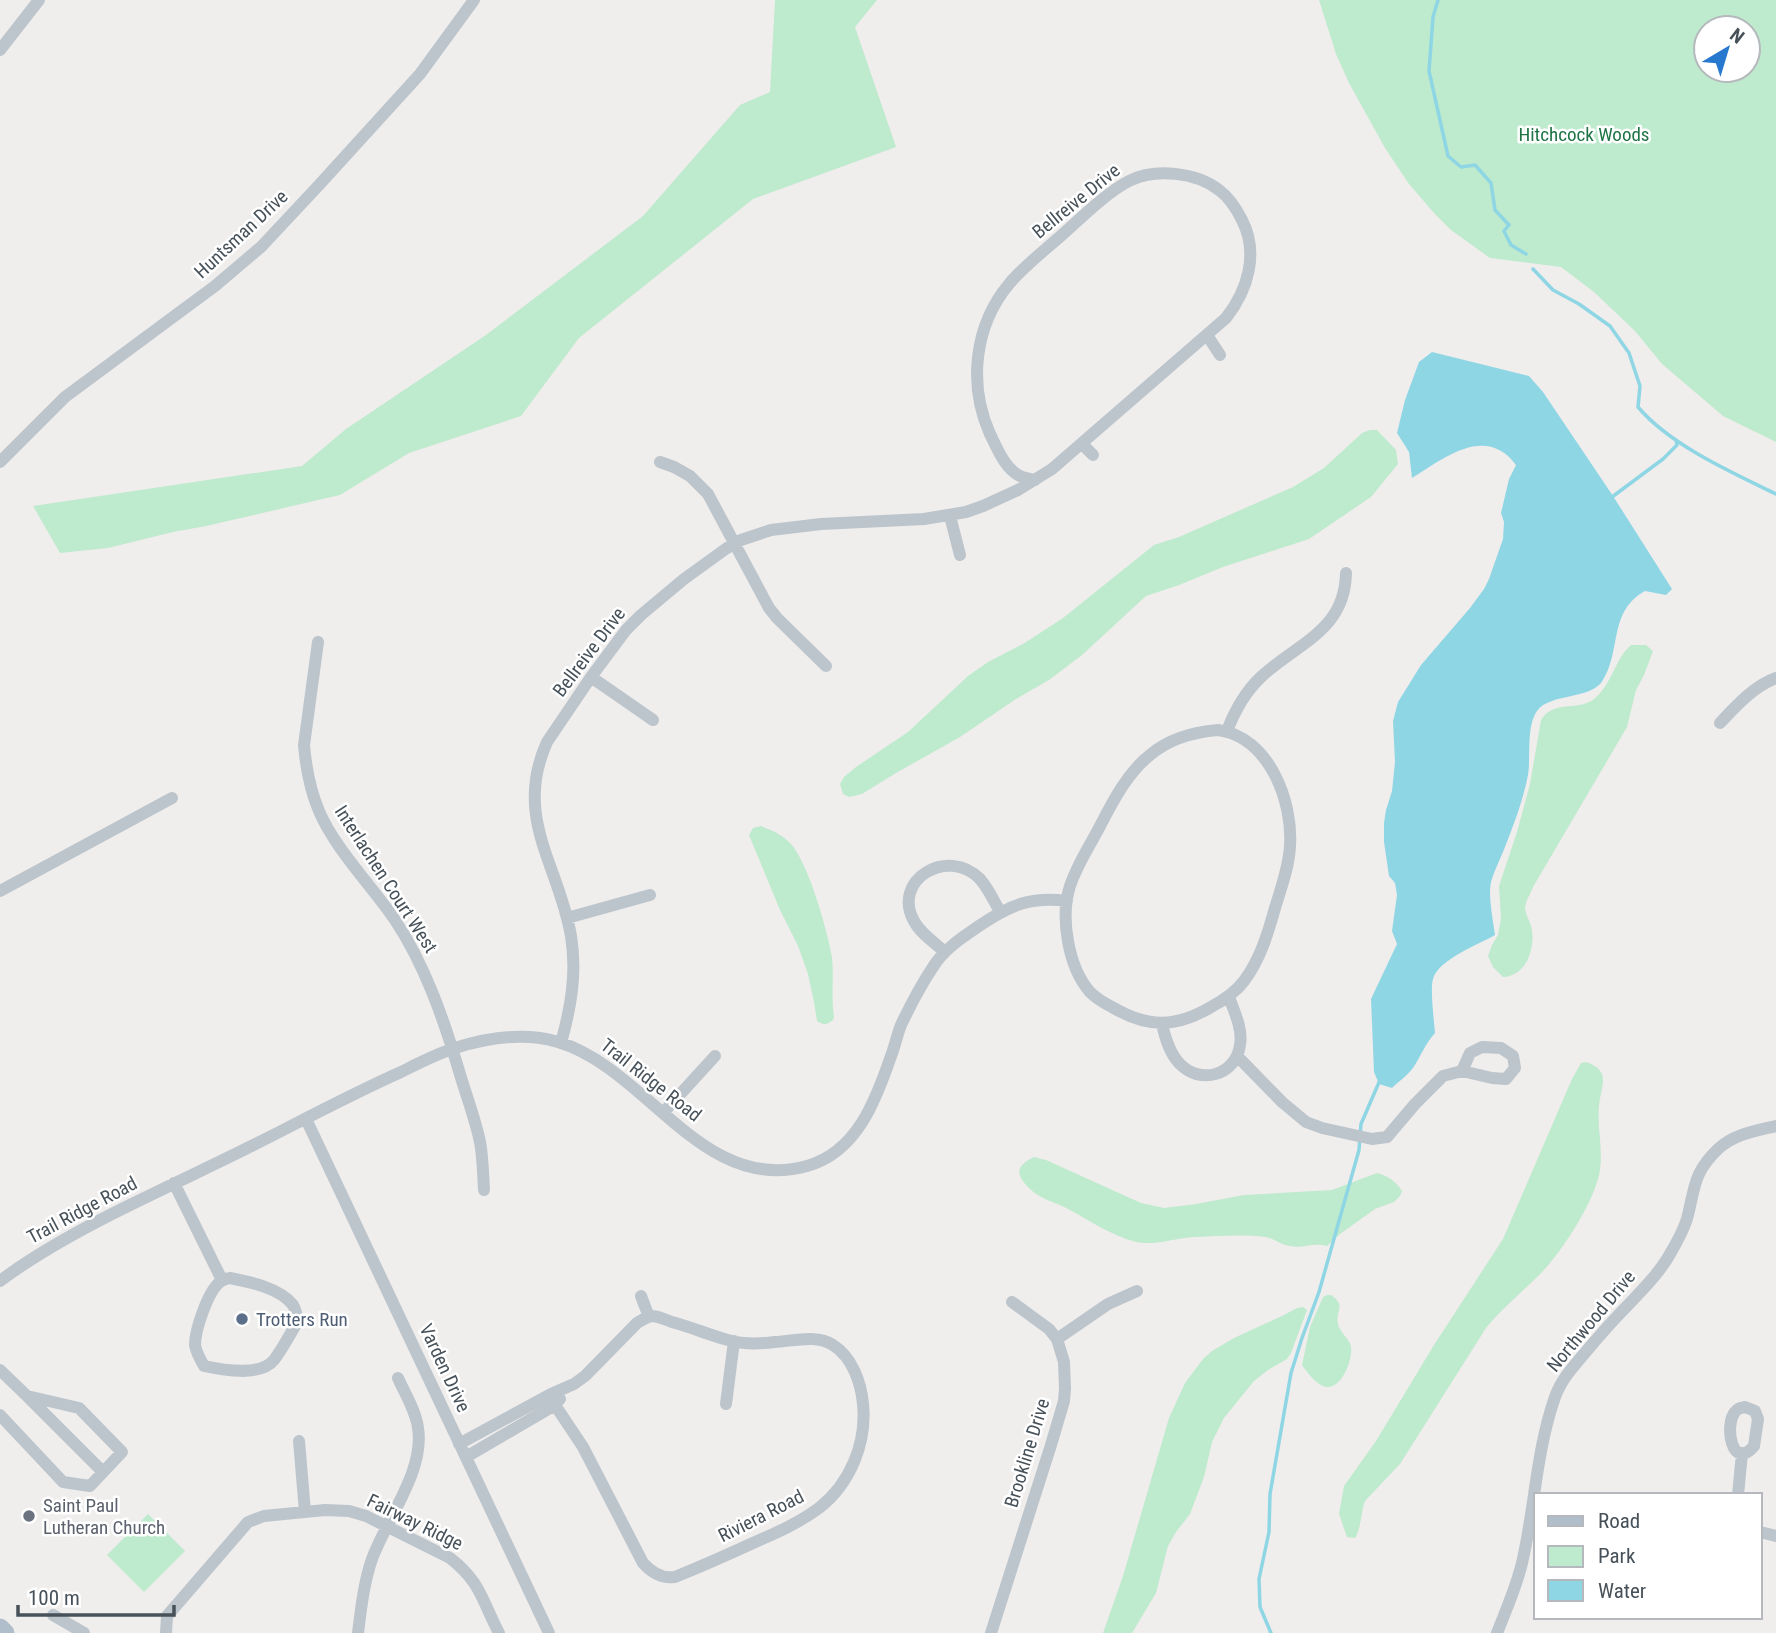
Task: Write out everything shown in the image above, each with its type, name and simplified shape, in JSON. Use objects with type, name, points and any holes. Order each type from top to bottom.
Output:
[{"type":"main road","points":[[0,1628],[5,1633]]},
{"type":"street","points":[[0,50],[39,0]]},
{"type":"street","name":"Huntsman Drive","points":[[0,462],[65,397],[215,286],[261,247],[421,74],[474,0]]},
{"type":"street","name":"Bellreive Drive","points":[[561,1043],[569,1012],[574,972],[571,935],[540,837],[534,800],[535,778],[547,743],[612,647],[641,615],[713,557],[736,543],[771,530],[950,516],[983,506],[1018,490],[1035,480],[1052,469],[1226,318],[1240,298],[1248,276],[1250,247],[1246,227],[1235,207],[1213,186],[1196,179],[1157,173],[1126,183],[1019,273],[993,307],[979,349],[978,394],[984,419],[998,450],[1013,472],[1035,480]]},
{"type":"street","points":[[1207,335],[1220,355]]},
{"type":"street","points":[[1082,444],[1093,456]]},
{"type":"street","points":[[660,462],[674,467],[699,484],[708,494],[769,608],[826,666]]},
{"type":"street","points":[[950,516],[960,555]]},
{"type":"street","points":[[1227,731],[1239,704],[1254,684],[1312,638],[1336,613],[1344,597],[1346,573]]},
{"type":"street","name":"Interlachen Court West","points":[[318,642],[304,744],[313,794],[326,825],[396,921],[421,968],[452,1044],[480,1143],[484,1190]]},
{"type":"street","points":[[591,677],[653,720]]},
{"type":"street","points":[[1720,723],[1745,698],[1776,678]]},
{"type":"street","points":[[1227,731],[1257,750],[1273,772],[1287,808],[1291,835],[1285,877],[1262,948],[1245,980],[1229,997],[1199,1014],[1162,1024],[1130,1017],[1104,1003],[1090,991],[1078,972],[1070,948],[1067,922],[1067,901],[1071,885],[1116,796],[1149,755],[1189,733],[1227,731]]},
{"type":"street","points":[[0,891],[172,798]]},
{"type":"street","points":[[944,953],[916,926],[910,913],[911,892],[923,875],[943,865],[966,869],[980,879],[1000,912]]},
{"type":"street","points":[[567,918],[650,895]]},
{"type":"street","name":"Trail Ridge Road","points":[[0,1281],[44,1251],[101,1219],[306,1119],[343,1098],[452,1049],[484,1040],[537,1038],[578,1049],[598,1060],[714,1151],[742,1165],[766,1169],[794,1168],[817,1163],[851,1138],[865,1119],[881,1086],[900,1027],[930,970],[944,953],[1000,912],[1029,901],[1067,901]]},
{"type":"street","points":[[1162,1024],[1173,1056],[1184,1068],[1203,1076],[1218,1074],[1230,1066],[1240,1046],[1240,1033],[1229,997]]},
{"type":"street","points":[[663,1113],[715,1056]]},
{"type":"street","points":[[1237,1056],[1282,1102],[1306,1122],[1372,1139],[1387,1137],[1443,1076],[1462,1070]]},
{"type":"street","name":"Varden Drive","points":[[306,1119],[466,1457],[544,1631]]},
{"type":"street","name":"Northwood Drive","points":[[1535,1493],[1546,1426],[1556,1394],[1567,1374],[1651,1280],[1671,1253],[1684,1227],[1695,1181],[1706,1163],[1718,1149],[1734,1138],[1776,1126]]},
{"type":"street","points":[[174,1183],[222,1280]]},
{"type":"street","points":[[222,1280],[244,1281],[272,1290],[292,1304],[298,1321],[273,1361],[266,1367],[227,1370],[204,1366],[198,1357],[195,1345],[198,1331],[208,1299],[222,1280]]},
{"type":"street","points":[[1012,1302],[1049,1329],[1057,1339],[1108,1304],[1137,1291]]},
{"type":"street","points":[[466,1457],[555,1405],[637,1323],[649,1317],[640,1296]]},
{"type":"street","name":"Riviera Road","points":[[555,1405],[583,1447],[643,1563],[654,1573],[664,1577],[675,1577],[778,1532],[828,1499],[845,1479],[857,1455],[862,1435],[863,1401],[857,1376],[844,1355],[832,1344],[815,1339],[772,1343],[734,1341],[662,1318],[649,1317]]},
{"type":"street","name":"Brookline Drive","points":[[991,1633],[1064,1401],[1064,1362],[1057,1339]]},
{"type":"street","points":[[726,1404],[734,1341]]},
{"type":"street","points":[[0,1370],[103,1472]]},
{"type":"street","points":[[358,1633],[371,1562],[414,1471],[419,1447],[416,1420],[398,1378]]},
{"type":"street","points":[[459,1444],[574,1384]]},
{"type":"street","points":[[0,1415],[63,1482],[90,1486],[122,1452],[79,1408],[27,1396]]},
{"type":"street","points":[[299,1441],[304,1512]]},
{"type":"street","points":[[1738,1493],[1742,1453]]},
{"type":"street","name":"Northwood Drive","points":[[1497,1633],[1520,1571],[1534,1496]]},
{"type":"street","name":"Fairway Ridge","points":[[166,1633],[167,1616],[248,1522],[264,1516],[337,1510],[366,1516],[450,1558],[462,1567],[478,1586],[499,1633]]},
{"type":"street","points":[[53,1615],[84,1633]]},
{"type":"green space","points":[[775,0],[877,0],[855,27],[896,147],[753,199],[579,338],[521,416],[409,453],[340,495],[108,548],[60,553],[33,506],[302,466],[346,429],[486,335],[643,216],[740,105],[770,92]]},
{"type":"green space","name":"Hitchcock Woods","points":[[1319,0],[1776,0],[1776,442],[1723,416],[1662,364],[1635,331],[1594,292],[1561,267],[1490,258],[1451,230],[1409,184],[1385,148],[1336,54]]},
{"type":"green space","points":[[1377,430],[1396,450],[1398,464],[1371,497],[1309,539],[1146,596],[1082,655],[1049,680],[960,737],[862,794],[849,797],[843,794],[840,784],[844,777],[908,732],[968,676],[1063,618],[1154,545],[1179,537],[1293,487],[1324,468],[1362,433]]},
{"type":"green space","points":[[1631,645],[1646,645],[1653,651],[1636,690],[1627,727],[1527,900],[1525,908],[1533,938],[1527,961],[1511,976],[1503,977],[1493,967],[1488,956],[1498,935],[1501,919],[1499,886],[1530,784],[1541,720],[1552,710],[1580,705],[1594,699],[1605,687]]},
{"type":"green space","points":[[761,826],[789,842],[803,863],[816,896],[832,957],[834,1017],[827,1024],[817,1021],[808,974],[798,946],[749,835],[753,828]]},
{"type":"green space","points":[[1586,1062],[1599,1070],[1603,1080],[1599,1106],[1600,1170],[1585,1209],[1551,1262],[1486,1328],[1400,1464],[1365,1501],[1355,1538],[1347,1537],[1339,1514],[1344,1486],[1376,1441],[1503,1239],[1572,1079],[1581,1063]]},
{"type":"green space","points":[[1034,1157],[1141,1203],[1164,1208],[1244,1195],[1332,1190],[1377,1173],[1391,1179],[1402,1191],[1394,1202],[1375,1209],[1327,1246],[1295,1247],[1265,1237],[1239,1235],[1143,1243],[1109,1232],[1034,1192],[1022,1180],[1019,1172],[1023,1164]]},
{"type":"green space","points":[[1331,1295],[1338,1302],[1338,1324],[1350,1344],[1351,1352],[1342,1378],[1327,1387],[1309,1375],[1302,1365],[1310,1327],[1323,1297]]},
{"type":"green space","points":[[1303,1307],[1307,1310],[1287,1359],[1254,1381],[1224,1418],[1212,1442],[1204,1477],[1190,1514],[1168,1546],[1156,1593],[1132,1633],[1103,1633],[1123,1576],[1169,1418],[1185,1383],[1212,1351],[1234,1338]]},
{"type":"green space","points":[[148,1514],[185,1551],[144,1592],[107,1555]]},
{"type":"water","points":[[1432,352],[1529,376],[1543,392],[1613,496],[1672,589],[1666,595],[1645,591],[1626,609],[1620,620],[1609,668],[1597,686],[1590,691],[1551,701],[1537,711],[1531,725],[1528,775],[1523,794],[1491,882],[1490,901],[1495,935],[1451,959],[1437,972],[1432,990],[1435,1033],[1413,1068],[1392,1088],[1379,1084],[1374,1072],[1371,999],[1397,944],[1392,931],[1397,895],[1395,883],[1389,876],[1384,842],[1384,823],[1392,791],[1395,762],[1393,721],[1398,702],[1421,665],[1470,608],[1489,579],[1503,539],[1504,522],[1501,513],[1509,479],[1516,465],[1504,453],[1492,447],[1478,446],[1451,454],[1412,478],[1409,452],[1397,433],[1405,400],[1419,362]]},
{"type":"waterway","points":[[1438,0],[1433,17],[1429,71],[1448,156],[1461,167],[1475,165],[1491,183],[1495,210],[1509,225],[1504,231],[1511,245],[1526,254]]},
{"type":"waterway","points":[[1533,269],[1553,290],[1610,326],[1629,353],[1640,386],[1638,407],[1651,421],[1702,456],[1776,494]]},
{"type":"waterway","points":[[1612,497],[1663,459],[1677,445],[1676,440]]},
{"type":"waterway","points":[[1271,1633],[1260,1607],[1259,1579],[1269,1532],[1270,1494],[1291,1373],[1319,1292],[1359,1150],[1361,1124],[1380,1080]]},
{"type":"place","name":"Trotters Run","points":[[242,1319]]},
{"type":"place","name":"Saint Paul Lutheran Church","points":[[29,1516]]}]
